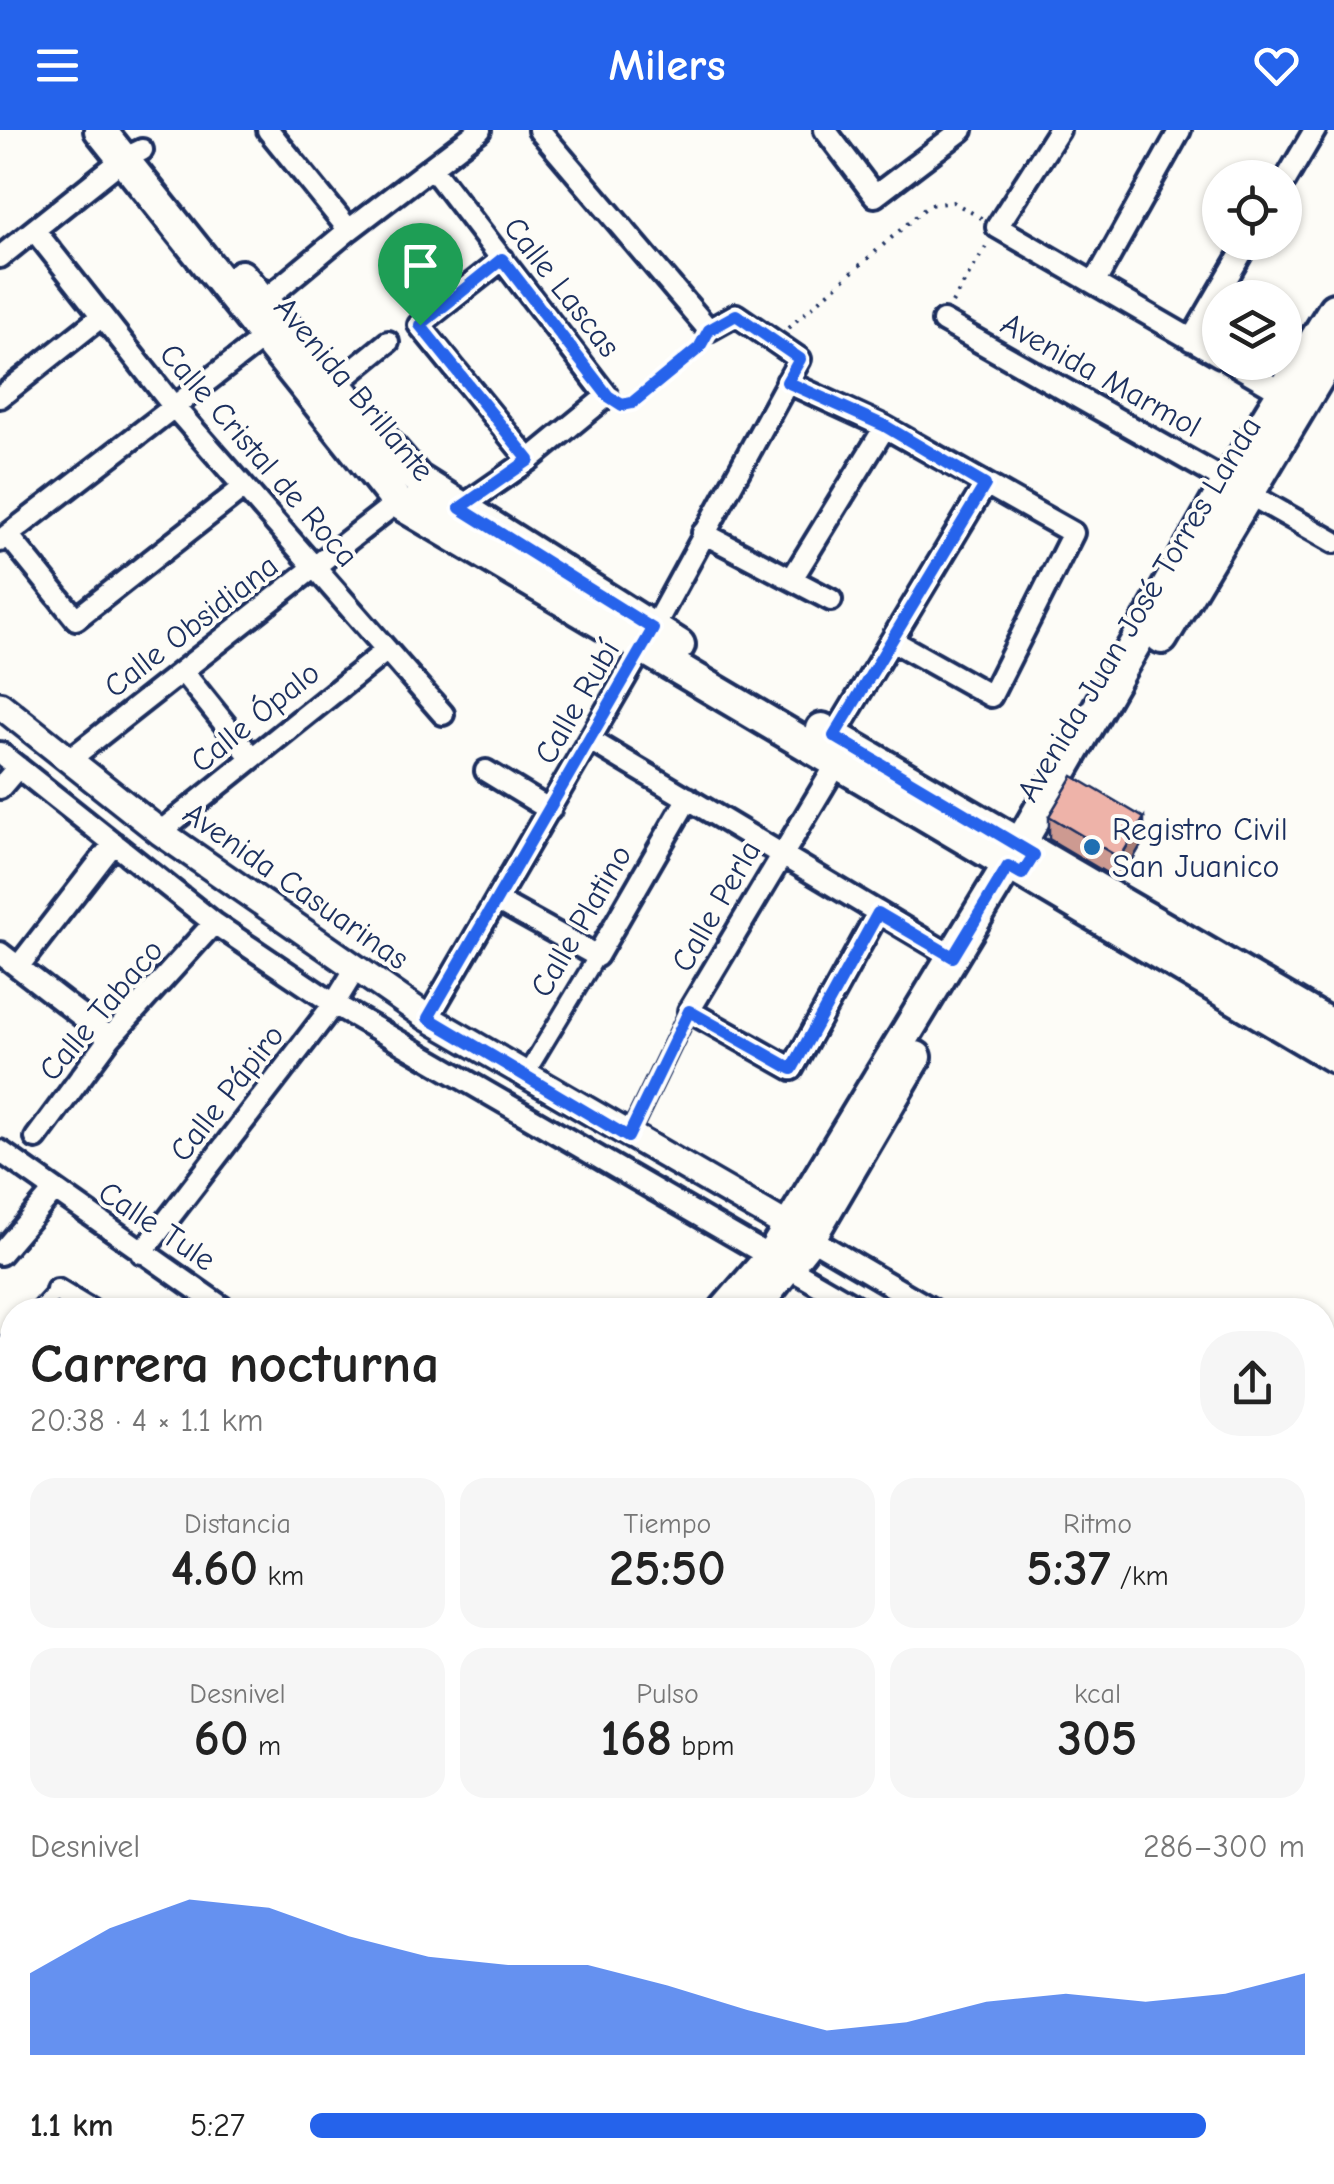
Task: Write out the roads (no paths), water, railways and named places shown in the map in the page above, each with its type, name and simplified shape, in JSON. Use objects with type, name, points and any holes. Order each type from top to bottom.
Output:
[{"type":"main road","name":"Avenida Brillante","points":[[100,130],[129,140],[398,502],[648,638],[836,749],[1021,860],[1334,1058]]},
{"type":"main road","name":"Avenida Juan José Torres Landa","points":[[760,1298],[1239,486],[1284,393],[1334,308]]},
{"type":"main road","name":"Avenida Brillante","points":[[263,321],[334,386],[417,478],[648,638]]},
{"type":"main road","name":"Avenida Juan José Torres Landa","points":[[1239,486],[1334,350]]},
{"type":"main road","name":"Avenida Brillante","points":[[1021,860],[1334,1026]]},
{"type":"main road","name":"Avenida Juan José Torres Landa","points":[[799,1233],[953,957],[1021,860]]},
{"type":"main road","name":"Avenida Juan José Torres Landa","points":[[739,1298],[779,1264]]},
{"type":"street","points":[[243,488],[76,619],[4,538],[174,407],[349,230],[480,130]]},
{"type":"street","name":"Calle Rubí","points":[[428,1018],[648,638],[800,359],[736,315],[709,330],[539,130]]},
{"type":"street","points":[[825,130],[875,196],[960,130]]},
{"type":"street","points":[[1059,130],[997,227],[1202,346]]},
{"type":"street","points":[[1297,160],[1315,130]]},
{"type":"street","points":[[1095,282],[1177,131]]},
{"type":"street","points":[[278,134],[349,230]]},
{"type":"street","points":[[0,257],[35,231],[129,140]]},
{"type":"street","name":"Calle Lascas","points":[[432,168],[608,396],[529,460]]},
{"type":"street","name":"Calle Cristal de Roca","points":[[35,231],[174,407],[443,714]]},
{"type":"street","points":[[460,508],[529,460],[420,325],[502,259]]},
{"type":"street","points":[[1191,340],[1238,260]]},
{"type":"street","points":[[0,397],[102,316]]},
{"type":"street","name":"Avenida Marmol","points":[[943,321],[1334,542]]},
{"type":"street","points":[[334,386],[388,342]]},
{"type":"street","points":[[1262,380],[1284,393]]},
{"type":"street","points":[[787,382],[885,426],[1073,534],[991,696],[893,641]]},
{"type":"street","points":[[793,576],[885,426]]},
{"type":"street","name":"Calle Perla","points":[[628,1137],[689,1011],[782,853],[893,641],[985,485]]},
{"type":"street","name":"Calle Obsidiana","points":[[69,760],[398,502]]},
{"type":"street","points":[[703,533],[793,576],[832,600]]},
{"type":"street","name":"Calle Ópalo","points":[[160,832],[387,650]]},
{"type":"street","points":[[184,672],[252,758]]},
{"type":"street","name":"Avenida Casuarinas","points":[[0,706],[160,832],[428,1018],[912,1298]]},
{"type":"street","points":[[590,740],[953,957]]},
{"type":"street","points":[[0,752],[214,923],[334,1004],[840,1298]]},
{"type":"street","points":[[0,788],[18,767]]},
{"type":"street","points":[[486,771],[550,810]]},
{"type":"street","points":[[84,819],[108,790]]},
{"type":"street","name":"Calle Platino","points":[[526,1074],[688,798]]},
{"type":"street","points":[[18,967],[114,844]]},
{"type":"street","points":[[498,902],[596,956]]},
{"type":"street","points":[[689,1011],[792,1069],[878,913]]},
{"type":"street","name":"Calle Tabaco","points":[[36,1138],[110,1038],[214,923]]},
{"type":"street","points":[[0,953],[110,1038]]},
{"type":"street","name":"Calle Pápiro","points":[[142,1253],[334,1004],[356,968]]},
{"type":"street","name":"Calle Tule","points":[[0,1151],[208,1298]]},
{"type":"street","points":[[0,1254],[53,1192]]},
{"type":"street","points":[[50,1298],[57,1290],[70,1298]]},
{"type":"place","name":"Registro Civil San Juanico","points":[[1092,847]]}]
